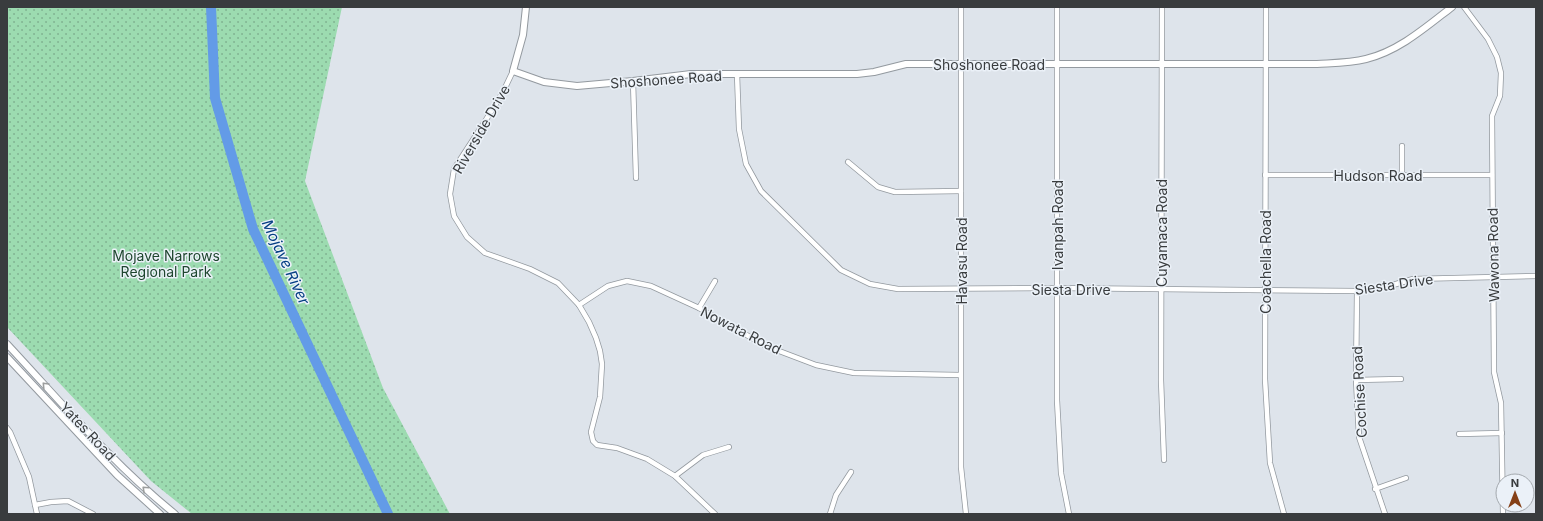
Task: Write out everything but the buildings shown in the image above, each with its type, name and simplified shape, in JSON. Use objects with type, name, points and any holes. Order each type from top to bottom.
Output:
[{"type":"street","name":"Riverside Drive","points":[[526,7],[523,35],[513,71],[503,92],[454,169],[450,194],[454,216],[467,238],[485,253],[530,269],[558,283],[580,305],[596,338],[602,364],[600,398],[591,432],[592,441],[597,444],[617,448],[647,459],[675,476]]},
{"type":"street","name":"Havasu Road","points":[[961,7],[960,467],[966,514]]},
{"type":"street","name":"Ivanpah Road","points":[[1057,7],[1057,400],[1060,473],[1069,514]]},
{"type":"street","name":"Cuyamaca Road","points":[[1162,7],[1161,380],[1164,460]]},
{"type":"street","name":"Coachella Road","points":[[1266,7],[1265,379],[1270,463],[1284,514]]},
{"type":"street","name":"Shoshonee Road","points":[[513,71],[544,82],[577,86],[691,74],[857,74],[874,72],[906,64],[1317,64],[1365,59],[1390,50],[1425,29],[1452,7]]},
{"type":"street","name":"Wawona Road","points":[[1464,7],[1488,39],[1497,57],[1501,73],[1500,96],[1492,116],[1492,175],[1494,372],[1501,403],[1503,514]]},
{"type":"street","name":"Siesta Drive","points":[[737,74],[739,128],[746,164],[762,191],[816,247],[841,270],[870,284],[898,289],[961,290],[1057,288],[1356,291],[1386,287],[1413,279],[1536,276]]},
{"type":"street","points":[[633,81],[636,178]]},
{"type":"street","points":[[1402,146],[1402,175]]},
{"type":"street","points":[[848,162],[878,187],[895,192],[961,191]]},
{"type":"street","name":"Hudson Road","points":[[1265,175],[1492,175]]},
{"type":"street","name":"Nowata Road","points":[[580,305],[608,286],[627,281],[651,286],[699,308],[766,346],[816,365],[854,373],[960,375]]},
{"type":"street","points":[[699,308],[716,281]]},
{"type":"street","name":"Cochise Road","points":[[1356,291],[1356,380],[1360,437],[1375,489],[1385,514]]},
{"type":"street","name":"Yates Road","points":[[7,344],[124,470],[175,514]]},
{"type":"street","name":"Yates Road","points":[[7,357],[117,475],[160,514]]},
{"type":"street","points":[[1356,380],[1401,379]]},
{"type":"street","points":[[7,428],[29,478],[37,514]]},
{"type":"street","points":[[1459,434],[1502,433]]},
{"type":"street","points":[[715,514],[675,476],[703,455],[729,448]]},
{"type":"street","points":[[830,514],[836,495],[851,472]]},
{"type":"street","points":[[1375,489],[1406,478]]},
{"type":"street","points":[[35,505],[51,502],[68,502],[92,514]]},
{"type":"green space","name":"Mojave Narrows Regional Park","points":[[7,7],[342,7],[305,181],[383,388],[450,514],[192,514],[151,481],[7,327]]},
{"type":"waterway","name":"Mojave River","points":[[211,7],[215,98],[253,229],[388,514]]}]
